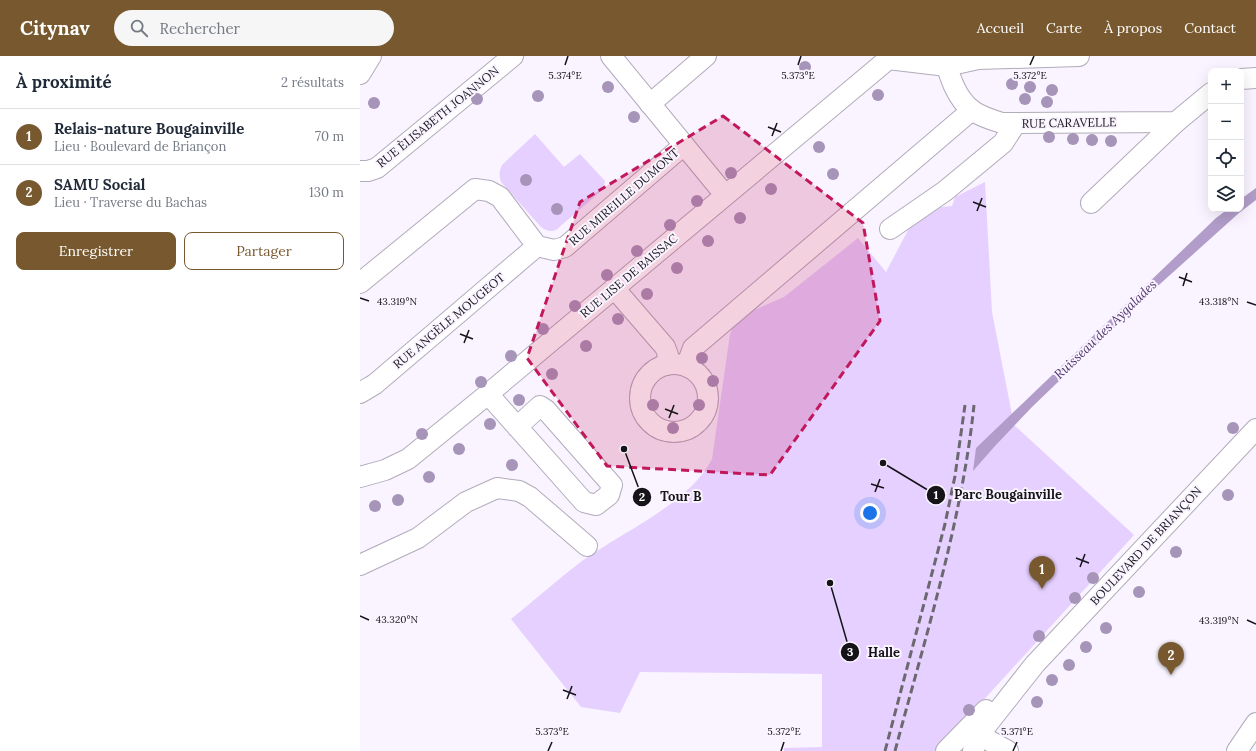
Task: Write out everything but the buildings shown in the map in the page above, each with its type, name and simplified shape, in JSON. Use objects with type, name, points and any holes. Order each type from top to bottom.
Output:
[{"type":"street","points":[[360,74],[371,56]]},
{"type":"street","name":"RUE ÈLISABETH JOANNON","points":[[360,171],[368,171],[377,168],[513,56]]},
{"type":"street","points":[[610,56],[725,195]]},
{"type":"street","points":[[650,104],[706,56]]},
{"type":"street","name":"RUE LISE DE BAISSAC","points":[[360,477],[385,470],[408,459],[890,58],[946,61],[1079,56]]},
{"type":"street","name":"RUE CARAVELLE","points":[[946,61],[957,94],[972,110],[986,118],[1002,123],[1176,122]]},
{"type":"street","points":[[1244,79],[1256,78]]},
{"type":"street","points":[[1091,203],[1176,122],[1208,95]]},
{"type":"street","points":[[688,367],[693,348],[972,110]]},
{"type":"street","points":[[890,230],[945,191],[1003,143],[1016,123]]},
{"type":"street","name":"RUE MIREILLE DUMONT","points":[[537,246],[554,250],[565,247],[684,145]]},
{"type":"street","points":[[360,283],[475,189],[489,191],[500,197],[537,246]]},
{"type":"street","name":"RUE ANGÈLE MOUGEOT","points":[[360,393],[375,384],[537,246]]},
{"type":"street","points":[[614,288],[665,347],[668,355],[666,365]]},
{"type":"street","points":[[678,364],[688,367],[698,373],[704,382],[708,393],[708,404],[704,415],[697,424],[688,430],[677,432],[665,431],[655,426],[647,419],[642,409],[640,398],[642,387],[647,377],[656,369],[666,365],[678,364]]},
{"type":"street","points":[[488,394],[517,427],[584,502],[596,505],[609,495],[612,485],[546,410],[540,406],[517,427]]},
{"type":"street","name":"BOULEVARD DE BRIANÇON","points":[[946,751],[970,725],[1035,664],[1256,429]]},
{"type":"street","points":[[360,565],[418,538],[466,502],[497,488],[519,491],[530,497],[587,546]]},
{"type":"street","name":"BOULEVARD DE BRIANÇON","points":[[976,743],[1035,664]]},
{"type":"street","points":[[1237,751],[1256,723]]},
{"type":"street","points":[[976,743],[1008,751]]},
{"type":"highlighted area","points":[[723,116],[863,223],[880,321],[770,475],[607,466],[527,358],[580,202]]},
{"type":"shaded area","points":[[535,134],[564,167],[580,154],[605,181],[600,192],[554,231],[548,231],[541,227],[501,182],[500,177],[502,165]]},
{"type":"shaded area","points":[[985,182],[992,312],[1014,425],[1134,535],[937,751],[784,751],[784,748],[822,747],[822,674],[640,672],[620,713],[581,707],[511,619],[582,561],[671,503],[688,490],[701,475],[712,459],[730,334],[733,327],[745,314],[784,297],[858,238],[886,272],[915,217],[933,208],[952,206],[955,197]]},
{"type":"water","points":[[1256,188],[1256,200],[1244,209],[1244,197]]},
{"type":"water","name":"Ruisseau des Aygalades","points":[[1224,212],[1240,212],[1160,284],[1032,407],[973,471],[976,448]]},
{"type":"railway","points":[[885,751],[945,524],[955,476],[965,405]]},
{"type":"railway","points":[[895,751],[952,536],[961,492],[974,405]]},
{"type":"place","name":"Tour B","points":[[624,449]]},
{"type":"place","name":"Parc Bougainville","points":[[883,463]]},
{"type":"place","name":"Halle","points":[[830,583]]},
{"type":"place","name":"Relais-nature Bougainville","points":[[1042,589]]},
{"type":"place","name":"SAMU Social","points":[[1171,675]]}]
